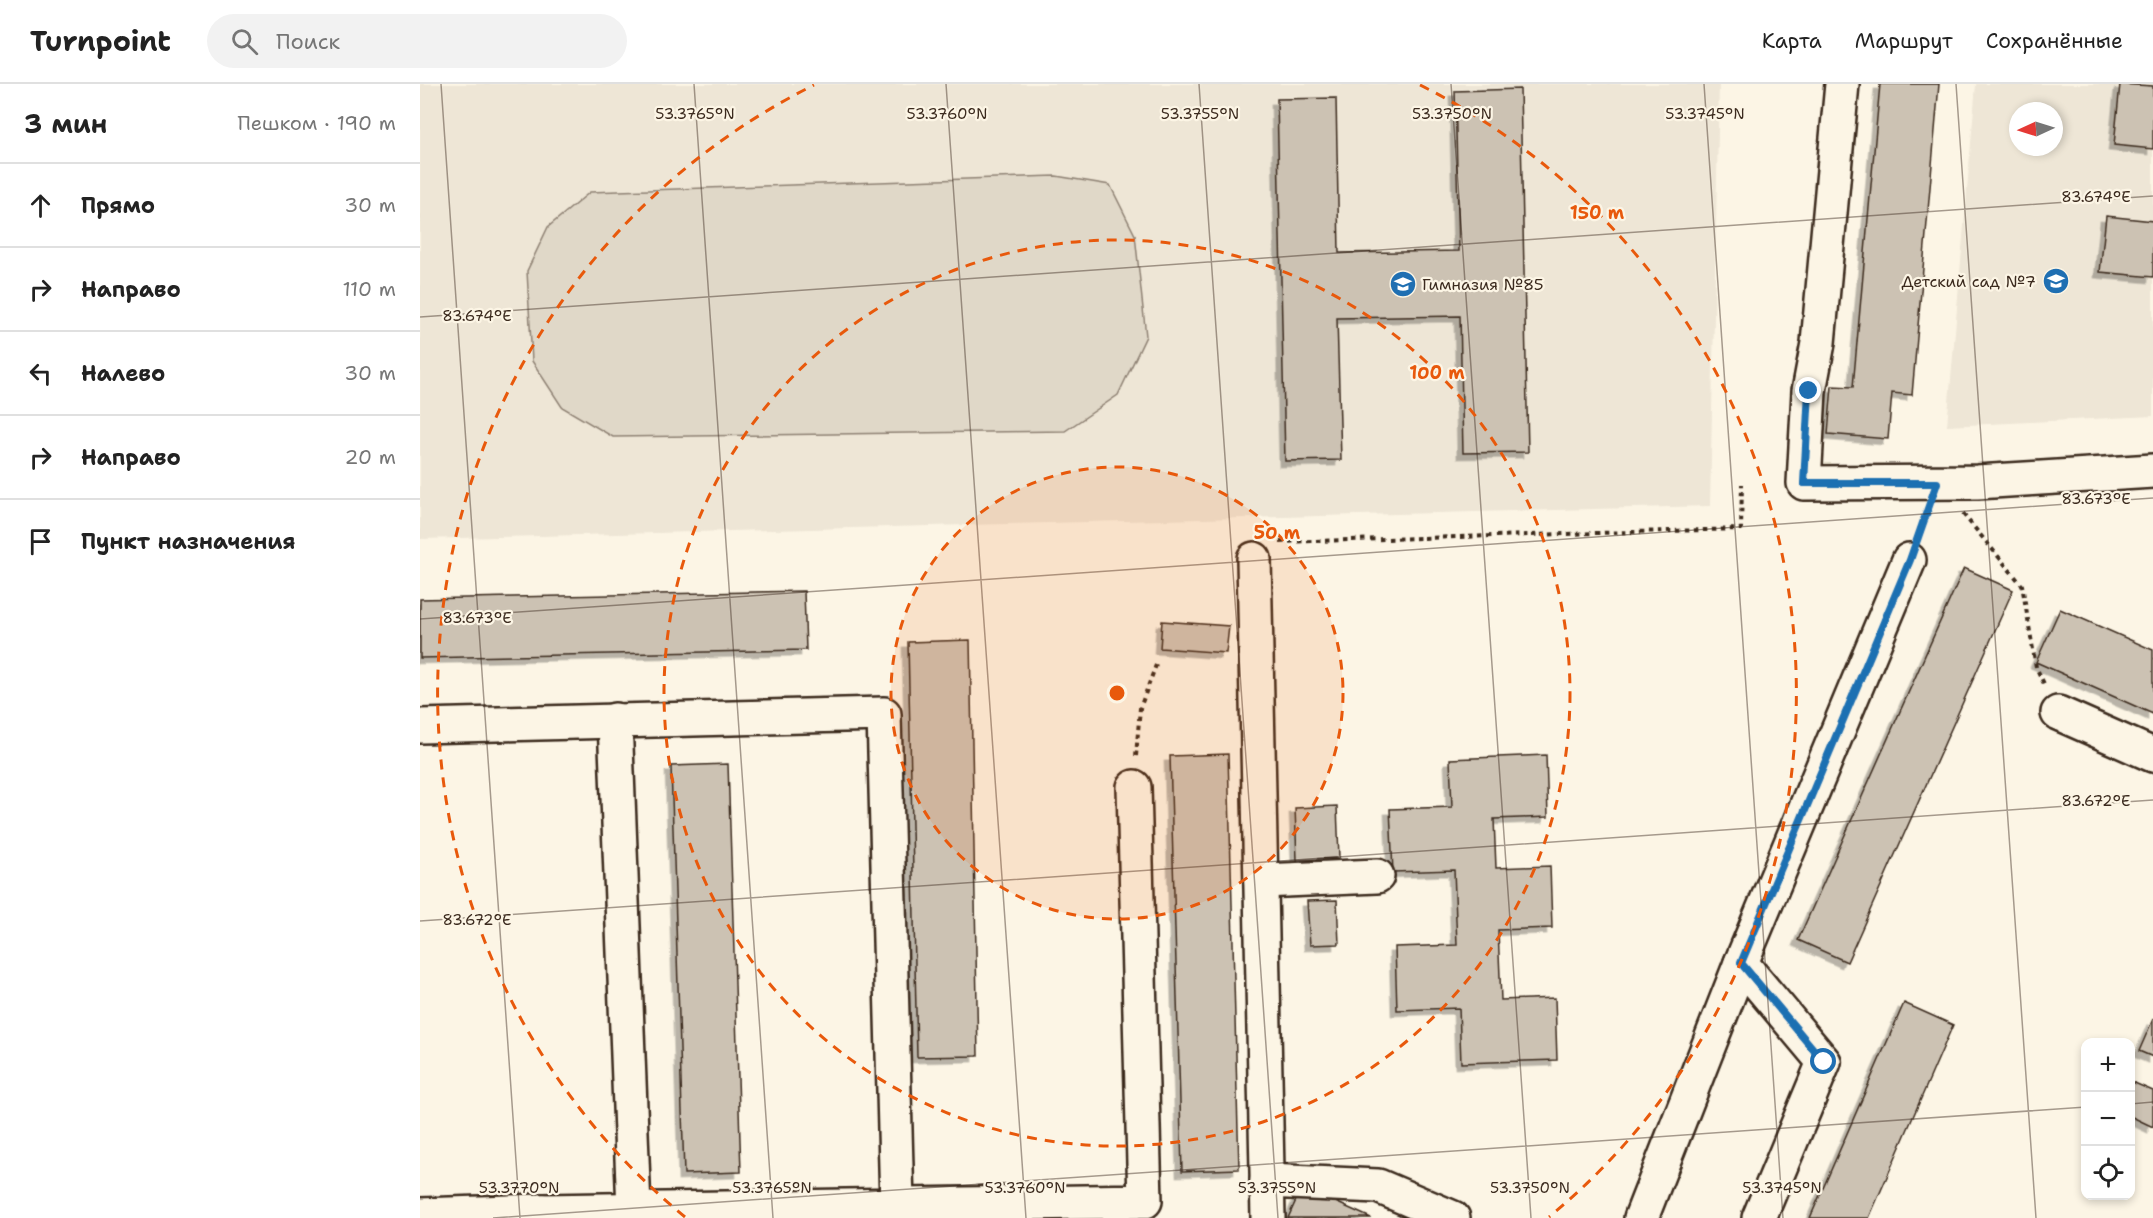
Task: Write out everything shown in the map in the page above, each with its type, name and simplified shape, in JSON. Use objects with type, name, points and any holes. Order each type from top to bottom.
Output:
[{"type":"lane","points":[[1842,84],[1818,343],[1809,391],[1804,483],[1937,483],[2153,471]]},
{"type":"lane","points":[[1254,560],[1268,1218]]},
{"type":"lane","points":[[1641,1218],[1741,963],[1910,560]]},
{"type":"lane","points":[[2058,713],[2153,754]]},
{"type":"lane","points":[[420,726],[884,714],[897,1205]]},
{"type":"lane","points":[[615,720],[633,1210]]},
{"type":"lane","points":[[420,1215],[1145,1202],[1134,787]]},
{"type":"lane","points":[[1261,881],[1377,876]]},
{"type":"lane","points":[[1741,963],[1824,1062],[1759,1218]]},
{"type":"lane","points":[[1267,1181],[1378,1186],[1453,1218]]},
{"type":"path","points":[[1910,560],[1937,483]]},
{"type":"path","points":[[1937,483],[2022,585],[2036,667],[2058,713]]},
{"type":"path","points":[[1254,560],[1254,543],[1741,529],[1742,484]]},
{"type":"path","points":[[1134,787],[1140,708],[1156,665]]},
{"type":"shaded area","points":[[420,84],[1719,84],[1710,506],[420,539]]},
{"type":"shaded area","name":"Детский сад №7","points":[[1976,84],[2153,84],[2153,416],[1947,426]]},
{"type":"shaded area","points":[[1056,176],[1110,185],[1135,235],[1146,336],[1118,395],[1065,431],[613,437],[562,407],[532,361],[527,271],[548,227],[590,192]]},
{"type":"building","points":[[1880,84],[1939,84],[1912,395],[1892,393],[1888,439],[1828,434],[1832,386],[1853,387]]},
{"type":"building","points":[[2120,84],[2153,86],[2153,149],[2114,145]]},
{"type":"building","name":"Гимназия №85","points":[[1520,89],[1528,452],[1463,453],[1460,316],[1337,318],[1341,460],[1285,461],[1277,99],[1336,98],[1339,253],[1459,251],[1455,91]]},
{"type":"building","points":[[2106,216],[2153,221],[2153,277],[2100,272]]},
{"type":"building","points":[[1964,568],[2013,590],[1847,962],[1798,940]]},
{"type":"building","points":[[804,591],[806,650],[420,658],[420,599]]},
{"type":"building","points":[[2060,609],[2153,650],[2153,714],[2036,662]]},
{"type":"building","points":[[1162,621],[1229,626],[1226,653],[1160,648]]},
{"type":"building","points":[[970,640],[978,1056],[917,1057],[908,642]]},
{"type":"building","points":[[1228,754],[1239,1169],[1182,1171],[1170,756]]},
{"type":"building","points":[[1546,755],[1548,817],[1494,819],[1496,868],[1550,866],[1552,928],[1498,930],[1501,1000],[1555,998],[1557,1060],[1461,1063],[1459,1008],[1397,1010],[1395,947],[1457,945],[1454,870],[1393,872],[1390,809],[1452,807],[1450,759]]},
{"type":"building","points":[[728,764],[741,1172],[684,1174],[671,766]]},
{"type":"building","points":[[1337,806],[1339,858],[1297,860],[1295,808]]},
{"type":"building","points":[[1337,900],[1339,944],[1310,945],[1307,901]]},
{"type":"building","points":[[1904,1003],[1953,1025],[1869,1218],[1810,1218]]},
{"type":"building","points":[[2153,1019],[2153,1057],[2139,1051]]},
{"type":"building","points":[[2135,1083],[2153,1091],[2153,1127],[2135,1118]]},
{"type":"building","points":[[1302,1187],[1371,1218],[1288,1218]]},
{"type":"place","name":"Детский сад №7","points":[[2056,281]]},
{"type":"place","name":"Гимназия №85","points":[[1403,284]]},
{"type":"route","points":[[1809,391],[1804,483],[1937,483],[1910,560],[1741,963],[1824,1062]]}]
